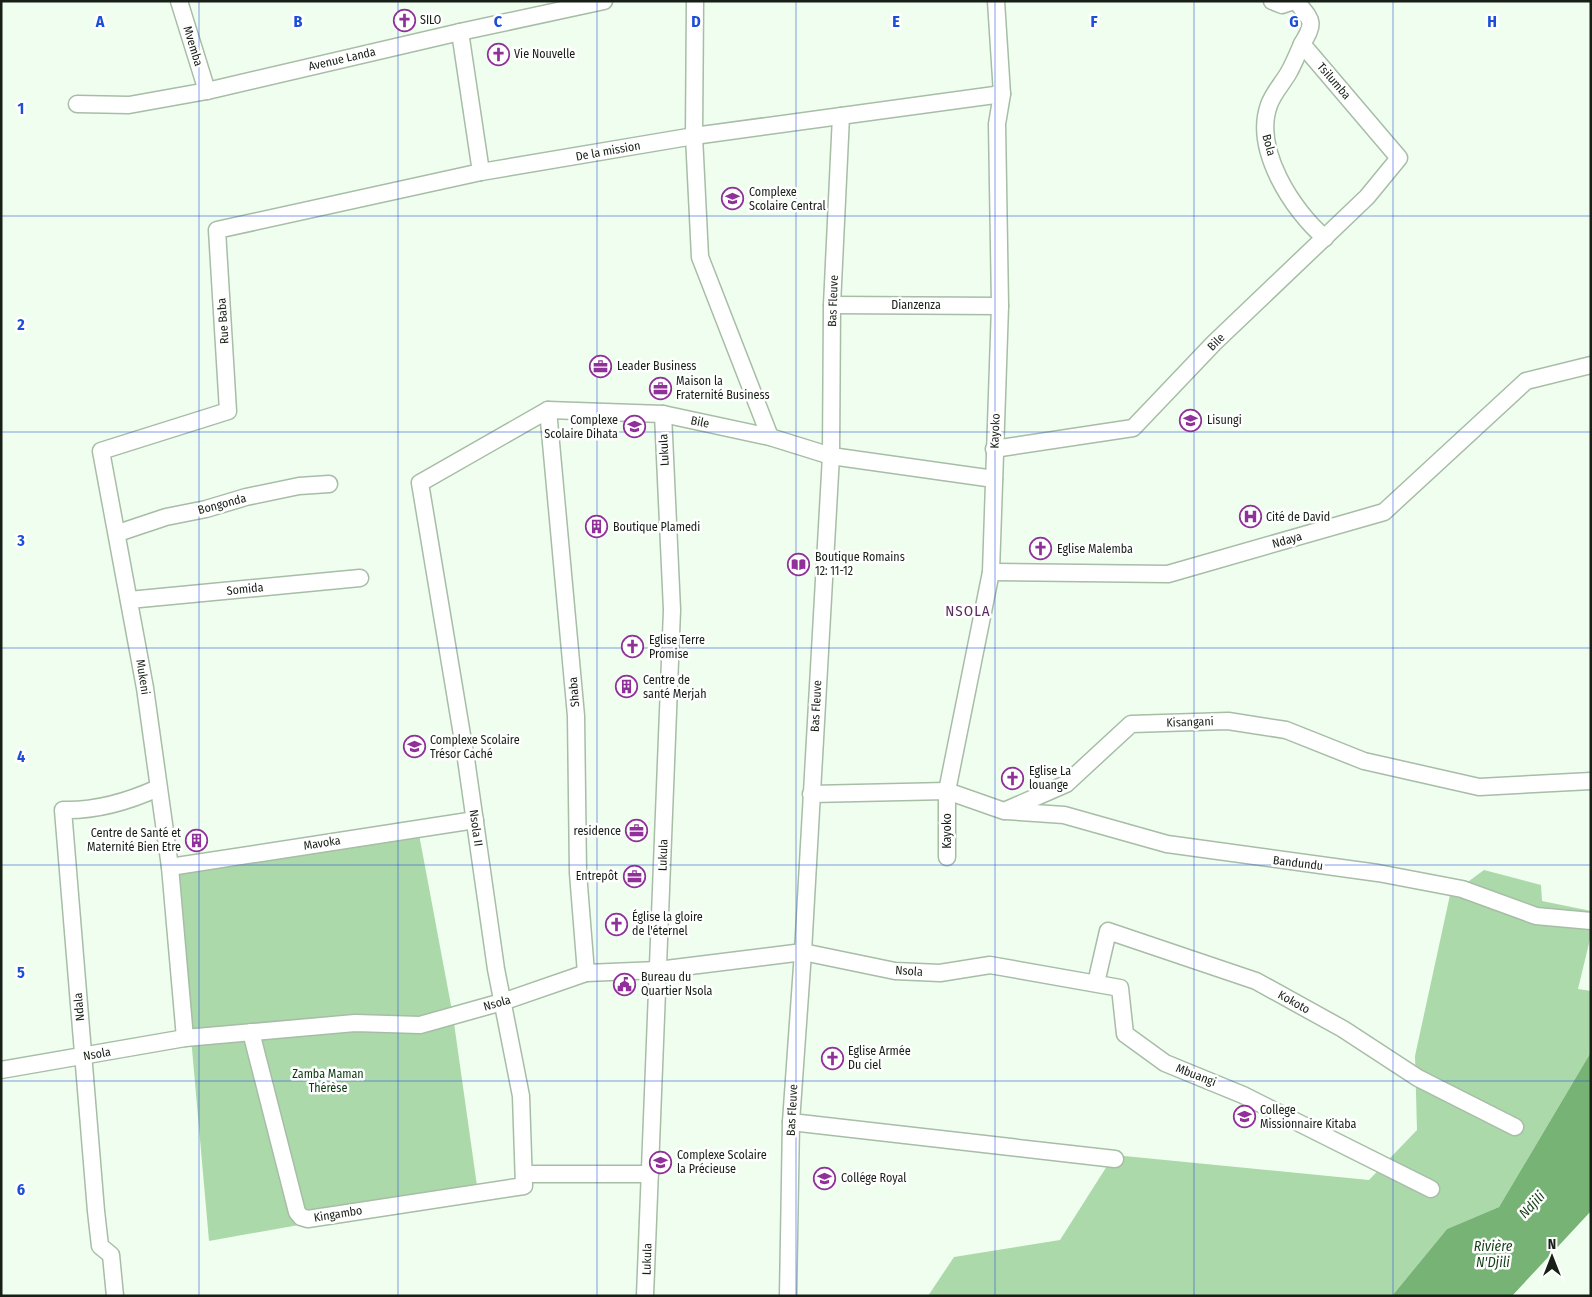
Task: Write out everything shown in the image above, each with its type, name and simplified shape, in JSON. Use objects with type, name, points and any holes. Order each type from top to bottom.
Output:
[{"type":"street","name":"Mvemba","points":[[179,1],[207,91]]},
{"type":"street","name":"Avenue Landa","points":[[77,104],[129,105],[207,91],[460,32],[541,8],[604,1]]},
{"type":"street","points":[[694,1],[694,136],[700,257],[770,437]]},
{"type":"street","name":"Kayoko","points":[[947,857],[947,791],[991,572],[1000,306],[997,124],[1002,94],[996,1]]},
{"type":"street","points":[[1272,1],[1282,6],[1295,1],[1312,20],[1312,27],[1302,44]]},
{"type":"street","points":[[460,32],[481,172]]},
{"type":"street","name":"Tsilumba","points":[[1302,44],[1399,158]]},
{"type":"street","name":"Bola","points":[[1302,44],[1290,72],[1270,103],[1264,128],[1278,180],[1312,227],[1325,238]]},
{"type":"street","name":"De la mission","points":[[217,230],[481,172],[694,136],[1002,94]]},
{"type":"street","name":"Bas Fleuve","points":[[788,1296],[791,1122],[803,952],[831,456],[832,305],[841,116]]},
{"type":"street","name":"Bile","points":[[994,449],[1133,428],[1214,343],[1367,197],[1399,158]]},
{"type":"street","name":"Rue Baba","points":[[217,230],[228,411]]},
{"type":"street","name":"Dianzenza","points":[[832,305],[1000,306]]},
{"type":"street","name":"Ndaya","points":[[991,572],[1168,574],[1384,512],[1526,381],[1591,365]]},
{"type":"street","name":"Bile","points":[[548,410],[663,414],[770,437],[831,456],[994,479]]},
{"type":"street","name":"Nsola II","points":[[524,1174],[521,1096],[502,1002],[475,820],[420,483],[548,410]]},
{"type":"street","name":"Shaba","points":[[548,410],[576,716],[578,873],[586,974]]},
{"type":"street","name":"Mukeni","points":[[185,1038],[170,867],[145,688],[118,533],[101,451],[228,411]]},
{"type":"street","name":"Lukula","points":[[645,1296],[672,610],[663,414]]},
{"type":"street","name":"Bongonda","points":[[118,533],[166,517],[206,509],[246,497],[298,486],[329,484]]},
{"type":"street","name":"Somida","points":[[130,600],[360,578]]},
{"type":"street","name":"Kisangani","points":[[1004,811],[1066,784],[1131,724],[1228,721],[1286,730],[1364,761],[1479,787],[1591,781]]},
{"type":"street","name":"Ndala","points":[[115,1296],[111,1254],[100,1246],[63,810],[76,811],[125,803],[158,788]]},
{"type":"street","points":[[811,794],[947,791],[1004,811]]},
{"type":"street","name":"Bandundu","points":[[1004,811],[1064,815],[1167,844],[1378,873],[1462,889],[1536,916],[1591,921]]},
{"type":"street","name":"Mavoka","points":[[170,867],[475,820]]},
{"type":"street","name":"Kokoto","points":[[1096,983],[1108,930],[1256,981],[1343,1029],[1418,1078],[1515,1127]]},
{"type":"street","name":"Nsola","points":[[1,1070],[185,1038],[355,1023],[420,1025],[502,1002],[586,974],[658,970],[803,952],[895,971],[940,973],[990,965]]},
{"type":"street","name":"Mbuangi","points":[[990,965],[1120,988],[1125,1034],[1165,1064],[1243,1095],[1431,1190]]},
{"type":"street","name":"Kingambo","points":[[251,1032],[297,1212],[301,1218],[308,1219],[522,1187],[525,1184],[524,1174]]},
{"type":"street","points":[[791,1122],[1115,1159]]},
{"type":"street","points":[[524,1174],[650,1174]]},
{"type":"green space","name":"Zamba Maman Thérèse","points":[[418,829],[453,1016],[478,1193],[209,1241],[176,868]]},
{"type":"green space","points":[[1484,870],[1541,885],[1542,901],[1591,911],[1591,935],[1578,989],[1591,991],[1591,1052],[1499,1207],[1447,1229],[1392,1296],[928,1296],[954,1257],[1060,1240],[1114,1155],[1369,1180],[1417,1130],[1415,1056],[1450,895]]},
{"type":"water","name":"Rivière N'Djili","points":[[1591,1052],[1591,1211],[1512,1296],[1392,1296],[1447,1229],[1499,1207]]},
{"type":"place","name":"SILO","points":[[404,20]]},
{"type":"place","name":"Vie Nouvelle","points":[[498,54]]},
{"type":"place","name":"Complexe Scolaire Central","points":[[733,199]]},
{"type":"place","name":"Leader Business","points":[[601,366]]},
{"type":"place","name":"Maison la Fraternité Business","points":[[660,388]]},
{"type":"place","name":"Lisungi","points":[[1191,420]]},
{"type":"place","name":"Complexe Scolaire Dihata","points":[[634,427]]},
{"type":"place","name":"Cité de David","points":[[1250,517]]},
{"type":"place","name":"Boutique Plamedi","points":[[597,527]]},
{"type":"place","name":"Eglise Malemba","points":[[1041,549]]},
{"type":"place","name":"Boutique Romains 12: 11-12","points":[[799,564]]},
{"type":"place","name":"Eglise Terre Promise","points":[[633,647]]},
{"type":"place","name":"Centre de santé Merjah","points":[[627,687]]},
{"type":"place","name":"Complexe Scolaire Trésor Caché","points":[[414,747]]},
{"type":"place","name":"Eglise La louange","points":[[1013,778]]},
{"type":"place","name":"residence","points":[[637,831]]},
{"type":"place","name":"Centre de Santé et Maternité Bien Etre","points":[[197,840]]},
{"type":"place","name":"Entrepôt","points":[[634,876]]},
{"type":"place","name":"Église la gloire de l'éternel","points":[[616,924]]},
{"type":"place","name":"Bureau du Quartier Nsola","points":[[625,984]]},
{"type":"place","name":"Eglise Armée Du ciel","points":[[832,1058]]},
{"type":"place","name":"College Missionnaire Kitaba","points":[[1244,1117]]},
{"type":"place","name":"Complexe Scolaire la Précieuse","points":[[661,1162]]},
{"type":"place","name":"Collége Royal","points":[[825,1178]]},
{"type":"district","name":"NSOLA","points":[[968,611]]},
{"type":"water label","name":"Ndjili","points":[[1532,1205]]}]
